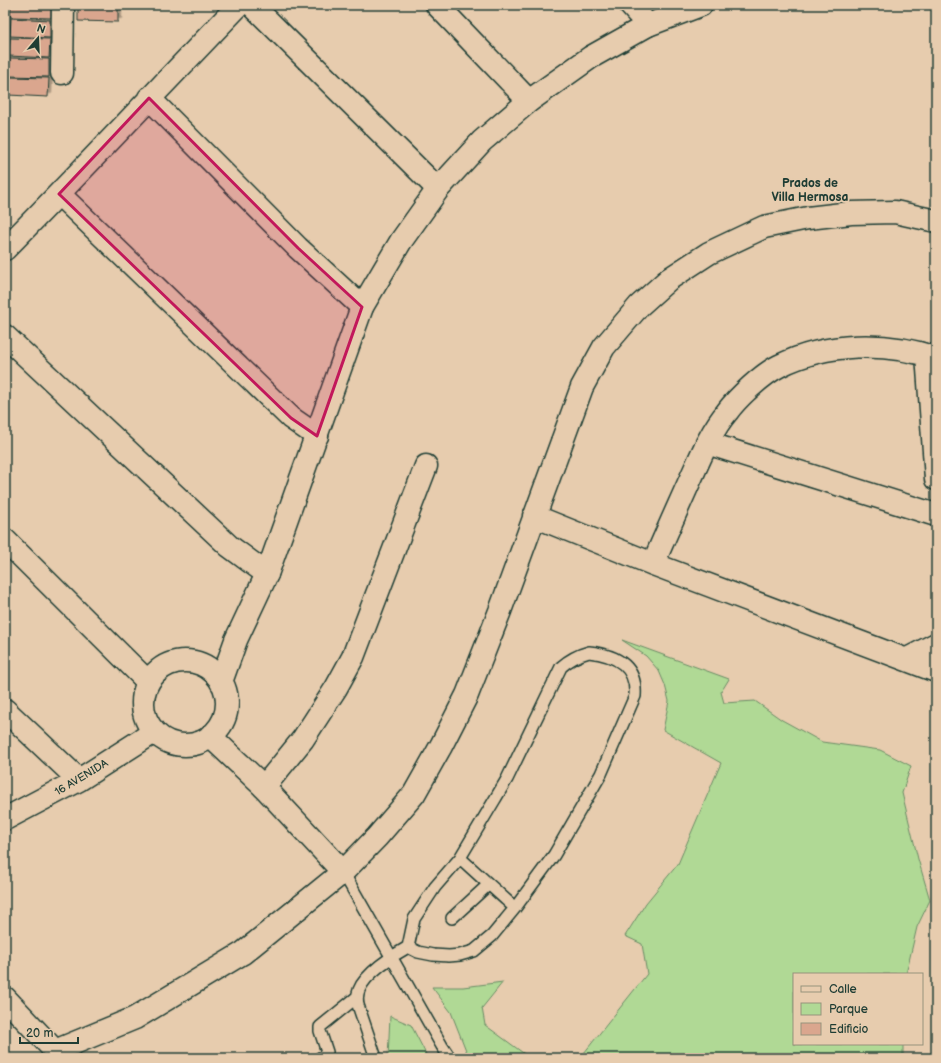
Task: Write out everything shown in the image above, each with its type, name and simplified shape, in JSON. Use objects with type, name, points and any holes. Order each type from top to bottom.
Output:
[{"type":"street","points":[[62,73],[63,5]]},
{"type":"street","points":[[5,249],[239,5]]},
{"type":"street","points":[[252,5],[438,190]]},
{"type":"street","points":[[437,5],[529,101]]},
{"type":"street","points":[[630,5],[648,25]]},
{"type":"street","points":[[222,682],[236,640],[268,574],[362,307],[401,241],[438,190],[482,140],[529,101],[591,56],[648,25],[701,5]]},
{"type":"street","points":[[149,98],[298,248],[362,307]]},
{"type":"street","points":[[59,194],[291,418],[317,436]]},
{"type":"street","points":[[5,998],[55,1055],[135,1018],[243,953],[343,872],[377,837],[414,794],[441,746],[467,694],[500,611],[582,387],[604,347],[639,306],[669,279],[708,253],[764,227],[808,218],[851,213],[895,212],[936,221]]},
{"type":"street","points":[[5,336],[229,546],[268,574]]},
{"type":"street","points":[[652,564],[707,442],[726,412],[751,386],[778,366],[803,356],[833,348],[873,346],[902,349],[932,357],[936,479]]},
{"type":"street","points":[[707,442],[936,515]]},
{"type":"street","points":[[264,787],[303,740],[336,688],[353,657],[426,466]]},
{"type":"street","points":[[534,516],[652,564],[936,671]]},
{"type":"street","points":[[5,540],[148,682]]},
{"type":"street","points":[[205,666],[236,640]]},
{"type":"street","points":[[907,660],[934,652]]},
{"type":"street","points":[[180,661],[193,662],[205,666],[222,682],[226,697],[226,712],[220,725],[210,736],[196,743],[181,744],[166,740],[154,732],[146,721],[143,708],[143,694],[148,682],[156,672],[167,664],[180,661]]},
{"type":"street","points":[[5,710],[79,780]]},
{"type":"street","name":"16 AVENIDA","points":[[5,819],[79,780],[154,732]]},
{"type":"street","points":[[210,736],[264,787],[343,872]]},
{"type":"lane","points":[[376,1058],[358,1005],[357,997],[364,980],[392,956],[408,946],[414,920],[435,887],[460,858],[507,779],[561,667],[581,654],[590,652],[620,661],[633,675],[636,685],[635,696],[601,774],[554,855],[515,908],[492,936],[474,951],[460,955],[438,955],[418,952],[408,946]]},
{"type":"lane","points":[[460,858],[515,908]]},
{"type":"lane","points":[[343,872],[450,1058]]},
{"type":"lane","points":[[452,918],[488,884]]},
{"type":"lane","points":[[320,1058],[327,1052],[320,1031],[320,1026],[357,997]]},
{"type":"highlighted area","points":[[149,98],[298,248],[362,307],[317,436],[291,418],[59,194]]},
{"type":"green space","points":[[622,640],[729,679],[721,692],[724,703],[755,701],[782,720],[822,742],[880,750],[911,766],[902,793],[918,859],[930,900],[917,927],[906,973],[793,973],[793,1045],[903,1045],[903,1058],[580,1058],[647,974],[642,944],[625,936],[646,903],[678,864],[721,763],[663,730],[669,701],[665,685],[659,671],[646,656]]},
{"type":"green space","points":[[503,982],[482,1008],[485,1025],[530,1058],[469,1058],[451,1012],[432,987],[463,987]]},
{"type":"green space","points":[[390,1016],[411,1025],[428,1058],[388,1058]]},
{"type":"building","points":[[5,5],[10,5],[9,17],[5,17]]},
{"type":"building","points":[[11,5],[51,5],[51,18],[10,17]]},
{"type":"building","points":[[78,5],[118,5],[118,22],[78,21]]},
{"type":"building","points":[[5,18],[9,18],[9,36],[5,36]]},
{"type":"building","points":[[11,18],[50,20],[50,38],[10,36]]},
{"type":"building","points":[[5,38],[9,38],[8,56],[5,56]]},
{"type":"building","points":[[10,38],[50,39],[49,58],[9,56]]},
{"type":"building","points":[[5,57],[8,57],[8,76],[5,75]]},
{"type":"building","points":[[10,58],[49,59],[49,77],[9,76]]},
{"type":"building","points":[[5,77],[8,77],[7,95],[5,95]]},
{"type":"building","points":[[9,77],[49,78],[48,97],[8,95]]},
{"type":"district","name":"Prados de Villa Hermosa","points":[[810,190]]}]
